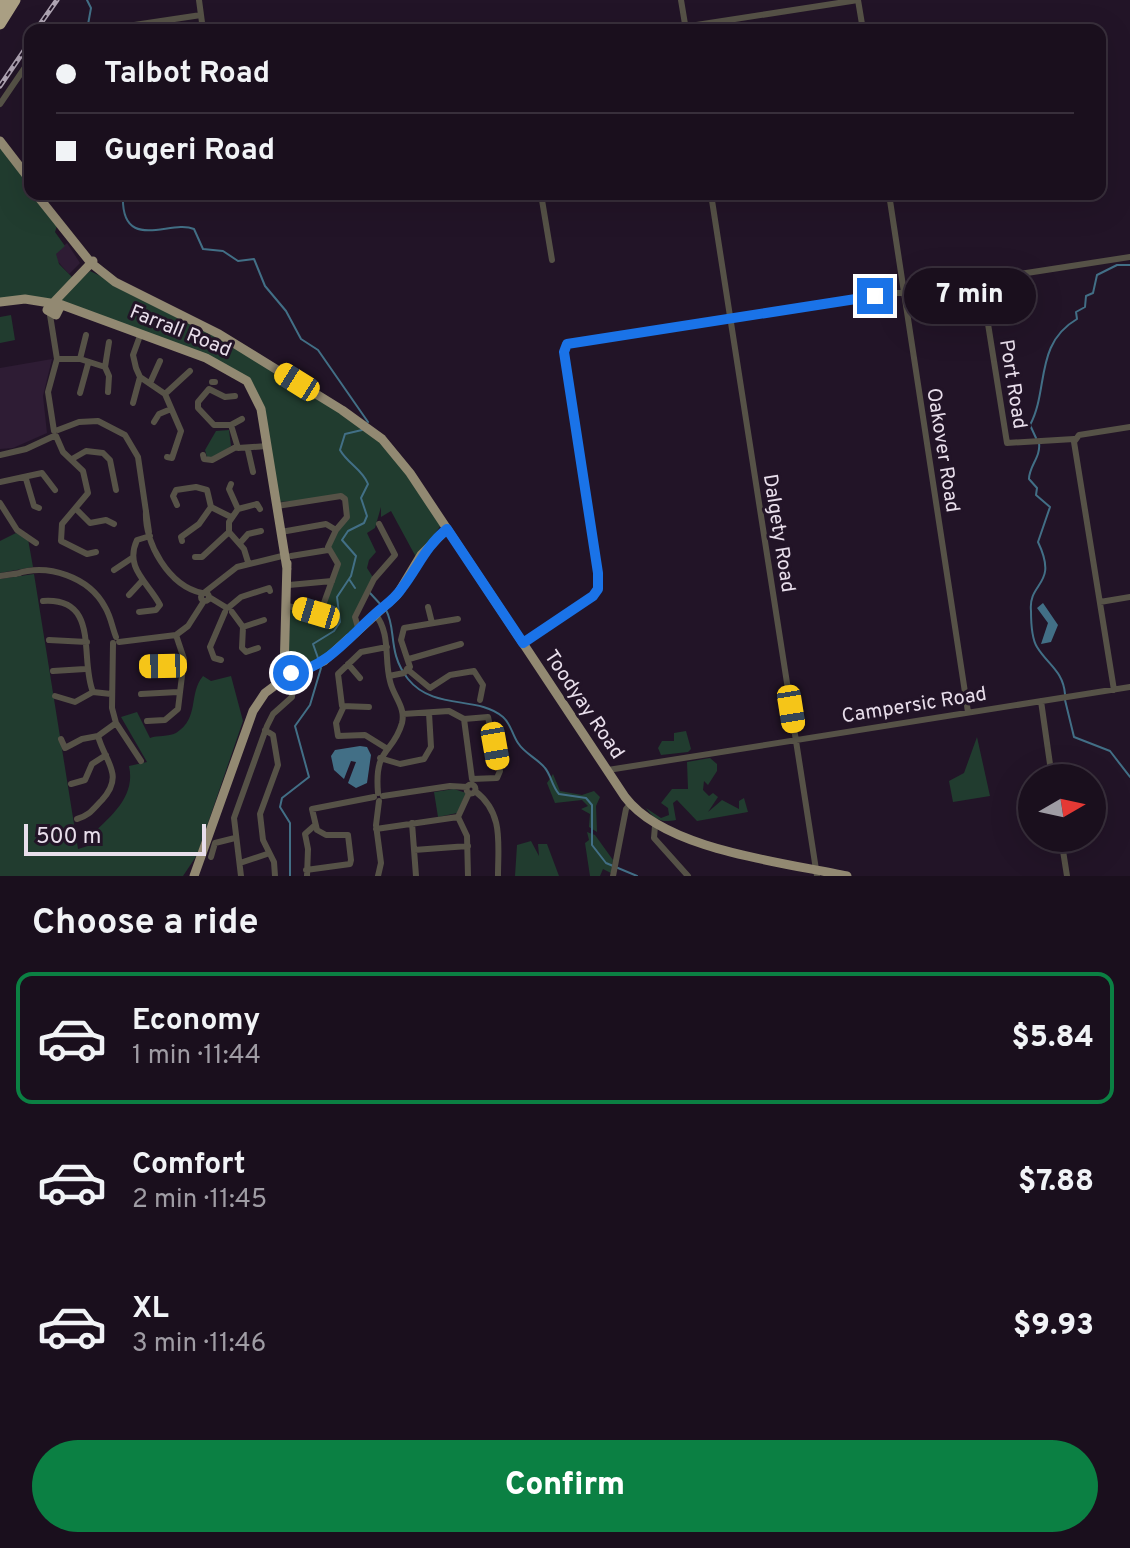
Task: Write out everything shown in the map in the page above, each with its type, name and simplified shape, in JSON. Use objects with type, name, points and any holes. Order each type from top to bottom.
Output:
[{"type":"highway","points":[[0,9],[5,0]]},
{"type":"highway","points":[[0,24],[15,0]]},
{"type":"main road","points":[[0,141],[24,175]]},
{"type":"main road","points":[[0,147],[24,176]]},
{"type":"main road","points":[[42,200],[88,263],[102,273],[219,334],[369,429],[399,459],[444,534],[421,555],[402,589],[348,640],[320,663],[287,677],[260,699],[251,716],[195,874]]},
{"type":"main road","points":[[88,263],[129,289]]},
{"type":"main road","points":[[54,309],[63,292],[88,263]]},
{"type":"main road","name":"Farrall Road","points":[[0,305],[25,299],[54,309],[79,312],[141,333],[241,376],[259,401],[282,536],[289,585],[283,642],[287,677]]},
{"type":"main road","name":"Toodyay Road","points":[[444,534],[464,555],[630,804],[655,826],[682,839],[816,873],[847,876]]},
{"type":"street","points":[[199,0],[202,24]]},
{"type":"street","points":[[681,0],[684,24]]},
{"type":"street","points":[[710,24],[858,0],[862,24]]},
{"type":"street","points":[[141,24],[201,15]]},
{"type":"street","points":[[0,104],[24,69]]},
{"type":"street","points":[[542,200],[552,260]]},
{"type":"street","name":"Dalgety Road","points":[[712,200],[816,873]]},
{"type":"street","name":"Oakover Road","points":[[890,200],[968,712]]},
{"type":"street","points":[[523,643],[593,596],[599,582],[565,345],[1130,257]]},
{"type":"street","name":"Port Road","points":[[981,280],[1009,445],[1075,437]]},
{"type":"street","points":[[54,309],[57,359],[48,392],[63,452],[83,471],[88,493],[62,524],[61,541],[95,555]]},
{"type":"street","points":[[133,404],[140,377],[133,355],[141,333]]},
{"type":"street","points":[[80,359],[87,334]]},
{"type":"street","points":[[108,393],[109,376],[105,367],[109,341]]},
{"type":"street","points":[[57,359],[80,359],[105,367]]},
{"type":"street","points":[[151,381],[161,360]]},
{"type":"street","points":[[81,394],[88,364]]},
{"type":"street","points":[[165,394],[187,370]]},
{"type":"street","points":[[140,377],[151,381],[165,394],[181,435],[171,459]]},
{"type":"street","points":[[233,394],[222,396],[212,383],[198,402],[199,410],[214,425],[231,425],[244,419]]},
{"type":"street","points":[[153,423],[159,414],[171,409]]},
{"type":"street","points":[[0,455],[26,449],[79,422],[98,421],[125,435],[138,457],[150,534],[160,560],[181,584],[228,611],[243,627],[242,648],[256,651]]},
{"type":"street","points":[[231,425],[236,447]]},
{"type":"street","points":[[1114,690],[1075,437],[1130,427]]},
{"type":"street","points":[[203,458],[212,460],[236,447],[248,450],[267,446]]},
{"type":"street","points":[[248,450],[253,472]]},
{"type":"street","points":[[72,459],[86,451],[103,453],[110,460],[116,491]]},
{"type":"street","points":[[0,482],[45,474],[56,488]]},
{"type":"street","points":[[26,479],[37,510]]},
{"type":"street","points":[[177,505],[174,492],[200,487],[207,490],[211,507],[199,524],[181,538]]},
{"type":"street","points":[[229,488],[238,509]]},
{"type":"street","points":[[277,506],[343,496],[348,515],[336,530],[328,550]]},
{"type":"street","points":[[0,503],[9,512],[15,527],[32,543]]},
{"type":"street","points":[[197,559],[229,532],[231,517],[238,509],[258,505]]},
{"type":"street","points":[[211,507],[231,517]]},
{"type":"street","points":[[76,509],[90,523],[115,522]]},
{"type":"street","points":[[282,536],[326,524],[336,530]]},
{"type":"street","points":[[359,630],[354,619],[375,577],[395,557],[379,524]]},
{"type":"street","points":[[229,532],[240,543],[248,562]]},
{"type":"street","points":[[240,543],[248,534],[262,532]]},
{"type":"street","points":[[138,613],[156,610],[160,605],[141,582],[132,558],[137,540],[150,534]]},
{"type":"street","points":[[116,640],[176,635],[188,626],[205,597],[230,570],[248,562],[328,550]]},
{"type":"street","points":[[288,606],[319,613],[338,562],[328,550]]},
{"type":"street","points":[[113,571],[132,558]]},
{"type":"street","points":[[0,576],[36,571],[61,573],[86,585],[107,609],[116,640],[111,694],[116,723],[141,761]]},
{"type":"street","points":[[289,585],[332,581]]},
{"type":"street","points":[[128,592],[141,582]]},
{"type":"street","points":[[218,662],[210,647],[228,611],[257,590],[270,588]]},
{"type":"street","points":[[1100,602],[1130,597]]},
{"type":"street","points":[[42,601],[58,601],[72,609],[82,622],[87,642],[85,669],[93,692]]},
{"type":"street","points":[[428,607],[432,623]]},
{"type":"street","points":[[378,613],[387,647],[389,676],[403,714],[399,730],[380,758],[376,829],[381,859],[378,876]]},
{"type":"street","points":[[406,671],[409,659],[401,640],[403,630],[458,619]]},
{"type":"street","points":[[243,627],[265,620]]},
{"type":"street","points":[[147,721],[165,720],[176,711],[184,666],[176,635]]},
{"type":"street","points":[[48,640],[87,642]]},
{"type":"street","points":[[409,659],[461,644]]},
{"type":"street","points":[[386,748],[365,735],[338,736],[336,723],[343,708],[338,676],[364,651],[387,647]]},
{"type":"street","points":[[348,664],[360,678]]},
{"type":"street","points":[[141,666],[184,666]]},
{"type":"street","points":[[52,672],[85,669]]},
{"type":"street","points":[[389,676],[406,671]]},
{"type":"street","points":[[406,671],[430,688],[450,675],[474,671],[483,685],[480,700]]},
{"type":"street","points":[[241,876],[234,818],[265,730],[273,714],[292,697],[287,677]]},
{"type":"street","name":"Campersic Road","points":[[608,770],[1130,687]]},
{"type":"street","points":[[56,699],[65,697],[77,702],[93,692],[111,694]]},
{"type":"street","points":[[140,693],[178,692]]},
{"type":"street","points":[[1041,701],[1050,764]]},
{"type":"street","points":[[343,708],[369,707]]},
{"type":"street","points":[[403,714],[449,711],[464,719],[490,718],[500,771],[497,778],[472,779],[464,719]]},
{"type":"street","points":[[380,758],[400,764],[424,759],[431,747],[429,713]]},
{"type":"street","points":[[76,819],[90,814],[112,787],[113,766],[98,736],[100,730],[116,723]]},
{"type":"street","points":[[265,730],[273,735],[278,761],[260,814],[267,854],[274,862],[275,876]]},
{"type":"street","points":[[61,739],[65,750],[82,739],[98,736]]},
{"type":"street","points":[[70,785],[85,780],[92,764],[106,755]]},
{"type":"street","points":[[314,826],[305,834],[308,847],[306,873],[351,860],[346,833],[326,835],[314,826],[312,809],[450,786],[470,790],[496,812],[498,876]]},
{"type":"street","points":[[458,817],[470,790]]},
{"type":"street","points":[[613,876],[615,853],[630,804]]},
{"type":"street","points":[[376,829],[458,817]]},
{"type":"street","points":[[458,817],[466,832],[468,876]]},
{"type":"street","points":[[412,823],[416,876]]},
{"type":"street","points":[[655,826],[654,838],[688,876]]},
{"type":"street","points":[[211,857],[215,843],[235,838]]},
{"type":"street","points":[[414,850],[468,846]]},
{"type":"street","points":[[1063,852],[1067,876]]},
{"type":"street","points":[[240,863],[267,854]]},
{"type":"shaded area","points":[[67,243],[80,263],[69,274],[53,256]]},
{"type":"shaded area","points":[[52,359],[43,396],[47,433],[13,448],[0,449],[0,368]]},
{"type":"green space","points":[[0,147],[24,178],[24,200],[41,200],[58,223],[55,232],[65,246],[56,254],[59,264],[73,278],[53,300],[0,300]]},
{"type":"green space","points":[[90,271],[190,319],[382,439],[441,525],[417,559],[391,511],[381,517],[381,507],[375,528],[367,533],[376,552],[367,568],[374,579],[354,619],[358,629],[303,672],[288,666],[290,610],[316,615],[339,564],[329,549],[337,531],[349,518],[345,497],[279,502],[262,408],[241,373],[61,303],[63,295]]},
{"type":"green space","points":[[11,315],[15,340],[0,343],[0,317]]},
{"type":"green space","points":[[229,430],[231,446],[213,458],[207,457],[205,450],[216,431]]},
{"type":"green space","points":[[16,533],[28,539],[33,567],[0,573],[0,541]]},
{"type":"green space","points":[[34,574],[78,849],[91,845],[90,836],[120,806],[129,787],[129,766],[147,762],[121,717],[137,712],[150,738],[176,733],[188,720],[203,676],[211,681],[231,676],[243,721],[197,855],[183,876],[0,876],[0,579]]},
{"type":"green space","points":[[686,731],[691,749],[688,752],[661,755],[658,748],[662,741],[674,741],[674,733]]},
{"type":"green space","points":[[977,737],[990,796],[953,802],[949,781],[964,773]]},
{"type":"green space","points":[[710,758],[717,764],[717,771],[708,785],[704,781],[703,790],[709,796],[713,793],[718,797],[708,812],[722,800],[739,809],[739,801],[744,798],[748,812],[697,821],[677,800],[673,803],[676,820],[662,821],[649,812],[646,808],[661,818],[669,815],[668,808],[661,803],[672,789],[688,789],[687,762]]},
{"type":"green space","points":[[553,774],[560,791],[582,795],[594,791],[600,797],[596,806],[597,832],[589,827],[590,814],[581,809],[588,806],[582,800],[555,803],[547,783]]},
{"type":"green space","points":[[454,789],[466,793],[457,813],[438,817],[434,792]]},
{"type":"green space","points":[[587,832],[595,835],[613,860],[611,873],[603,869],[600,876],[590,876],[585,843],[589,840]]},
{"type":"green space","points":[[531,841],[539,856],[538,844],[547,844],[559,876],[515,876],[517,845]]},
{"type":"water","points":[[1043,603],[1058,625],[1051,642],[1041,644],[1048,623],[1037,608]]},
{"type":"water","points":[[367,747],[371,755],[367,783],[356,788],[348,783],[356,762],[351,761],[344,779],[334,770],[331,756],[335,750]]},
{"type":"waterway","points":[[87,0],[91,8],[88,24]]},
{"type":"waterway","points":[[123,200],[129,223],[138,229],[194,229],[203,249],[223,251],[238,261],[254,259],[265,286],[286,311],[301,339],[318,350],[368,422]]},
{"type":"waterway","points":[[1036,438],[1030,425],[1054,341],[1063,329],[1077,319],[1076,312],[1085,307],[1086,296],[1093,293],[1097,275],[1117,265],[1130,265]]},
{"type":"waterway","points":[[318,658],[313,644],[334,631],[340,622],[337,597],[351,576],[356,556],[342,540],[348,531],[364,523],[367,516],[361,498],[368,484],[340,450],[345,434],[362,430]]},
{"type":"waterway","points":[[1039,443],[1029,479],[1037,488],[1036,495],[1050,507],[1038,542],[1045,567],[1031,601],[1033,635],[1035,644],[1058,674],[1065,694]]},
{"type":"waterway","points":[[349,579],[355,588]]},
{"type":"waterway","points":[[370,593],[382,606]]},
{"type":"waterway","points":[[386,610],[397,660],[408,679],[430,695],[481,706],[503,717],[521,747],[547,771],[559,794],[586,798],[592,805],[592,845],[606,863],[637,876]]},
{"type":"waterway","points":[[290,876],[290,823],[280,807],[282,798],[309,777],[295,726],[310,705],[321,668]]},
{"type":"waterway","points":[[1065,700],[1074,737],[1110,751],[1130,777]]},
{"type":"railway","points":[[40,24],[57,0]]},
{"type":"railway","points":[[0,86],[24,51]]},
{"type":"route","points":[[291,673],[303,672],[324,661],[382,609],[402,589],[425,551],[447,529],[523,643],[593,596],[598,589],[598,573],[565,345],[875,296]]}]
